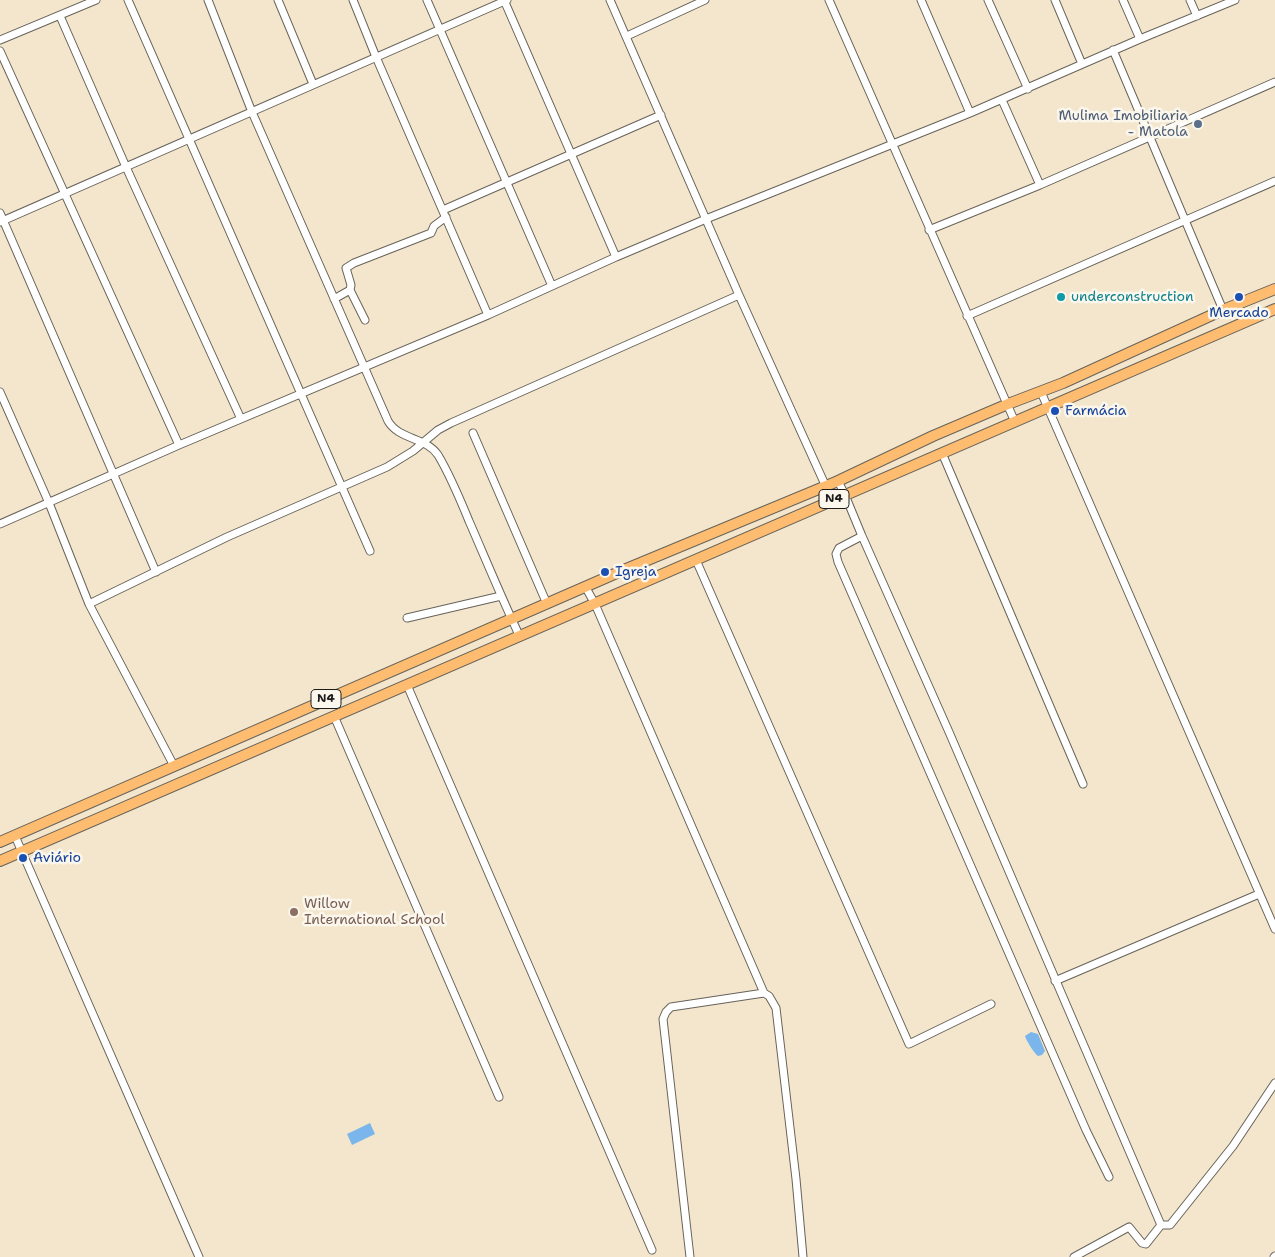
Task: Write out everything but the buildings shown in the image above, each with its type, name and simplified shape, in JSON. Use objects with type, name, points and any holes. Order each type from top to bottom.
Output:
[{"type":"highway","name":"N4","points":[[0,842],[547,604],[824,485],[838,481],[933,436],[1041,392],[1223,310],[1275,289]]},
{"type":"highway","name":"N4","points":[[0,861],[1275,309]]},
{"type":"street","points":[[0,40],[96,0]]},
{"type":"street","points":[[128,0],[370,552]]},
{"type":"street","points":[[208,0],[252,112],[364,368],[392,427],[433,448],[437,454],[455,488],[520,637]]},
{"type":"street","points":[[278,0],[313,84]]},
{"type":"street","points":[[353,0],[376,58],[488,315]]},
{"type":"street","points":[[427,0],[552,286]]},
{"type":"street","points":[[156,572],[1,218],[64,195],[505,0],[616,257]]},
{"type":"street","points":[[610,0],[739,295],[832,500]]},
{"type":"street","points":[[627,36],[705,0]]},
{"type":"street","points":[[829,0],[1015,422]]},
{"type":"street","points":[[921,0],[970,113]]},
{"type":"street","points":[[988,0],[1028,89]]},
{"type":"street","points":[[1055,0],[1082,64]]},
{"type":"street","points":[[1123,0],[1140,38]]},
{"type":"street","points":[[1190,0],[1196,16]]},
{"type":"street","points":[[0,524],[179,445],[488,315],[616,257],[1002,100],[1140,38],[1234,0]]},
{"type":"street","points":[[60,16],[126,167],[241,419]]},
{"type":"street","points":[[1113,50],[1223,310]]},
{"type":"street","points":[[0,51],[179,445]]},
{"type":"street","points":[[929,230],[1040,185],[1275,82]]},
{"type":"street","points":[[1002,100],[1040,185]]},
{"type":"street","points":[[365,320],[350,290],[351,285],[346,268],[354,262],[431,233],[444,214],[506,181],[661,115]]},
{"type":"street","points":[[967,316],[1275,181]]},
{"type":"street","points":[[334,299],[350,290]]},
{"type":"street","points":[[88,604],[176,561],[394,463],[424,443],[438,430],[451,423],[739,295]]},
{"type":"street","points":[[0,392],[49,503],[88,604],[174,766]]},
{"type":"street","points":[[1041,392],[1275,929]]},
{"type":"street","points":[[473,433],[547,604]]},
{"type":"street","points":[[942,453],[1083,784]]},
{"type":"street","points":[[838,481],[949,732],[1161,1225]]},
{"type":"street","points":[[862,536],[839,548],[836,554],[838,562],[1086,1130],[1109,1177]]},
{"type":"street","points":[[696,560],[908,1044],[990,1004]]},
{"type":"street","points":[[586,588],[595,604],[764,993],[769,996],[776,1008],[803,1257]]},
{"type":"street","points":[[407,618],[502,596]]},
{"type":"street","points":[[407,685],[652,1250]]},
{"type":"street","points":[[334,716],[499,1097]]},
{"type":"street","points":[[15,836],[199,1257]]},
{"type":"street","points":[[1055,981],[1259,894]]},
{"type":"street","points":[[690,1257],[664,1019],[666,1012],[671,1007],[764,993]]},
{"type":"street","points":[[1161,1225],[1170,1225],[1177,1219],[1233,1146],[1275,1083]]},
{"type":"street","points":[[1074,1257],[1129,1227],[1142,1243],[1146,1244],[1161,1225]]},
{"type":"water","points":[[1031,1032],[1038,1034],[1045,1051],[1042,1055],[1038,1056],[1036,1054],[1025,1036]]},
{"type":"water","points":[[370,1123],[375,1134],[352,1145],[347,1134]]},
{"type":"place","name":"Mulima Imobiliaria - Matola","points":[[1198,124]]},
{"type":"place","name":"underconstruction","points":[[1061,297]]},
{"type":"place","name":"Mercado","points":[[1239,297]]},
{"type":"place","name":"Farmácia","points":[[1055,411]]},
{"type":"place","name":"Igreja","points":[[605,572]]},
{"type":"place","name":"Aviário","points":[[23,858]]},
{"type":"place","name":"Willow International School","points":[[294,912]]}]
